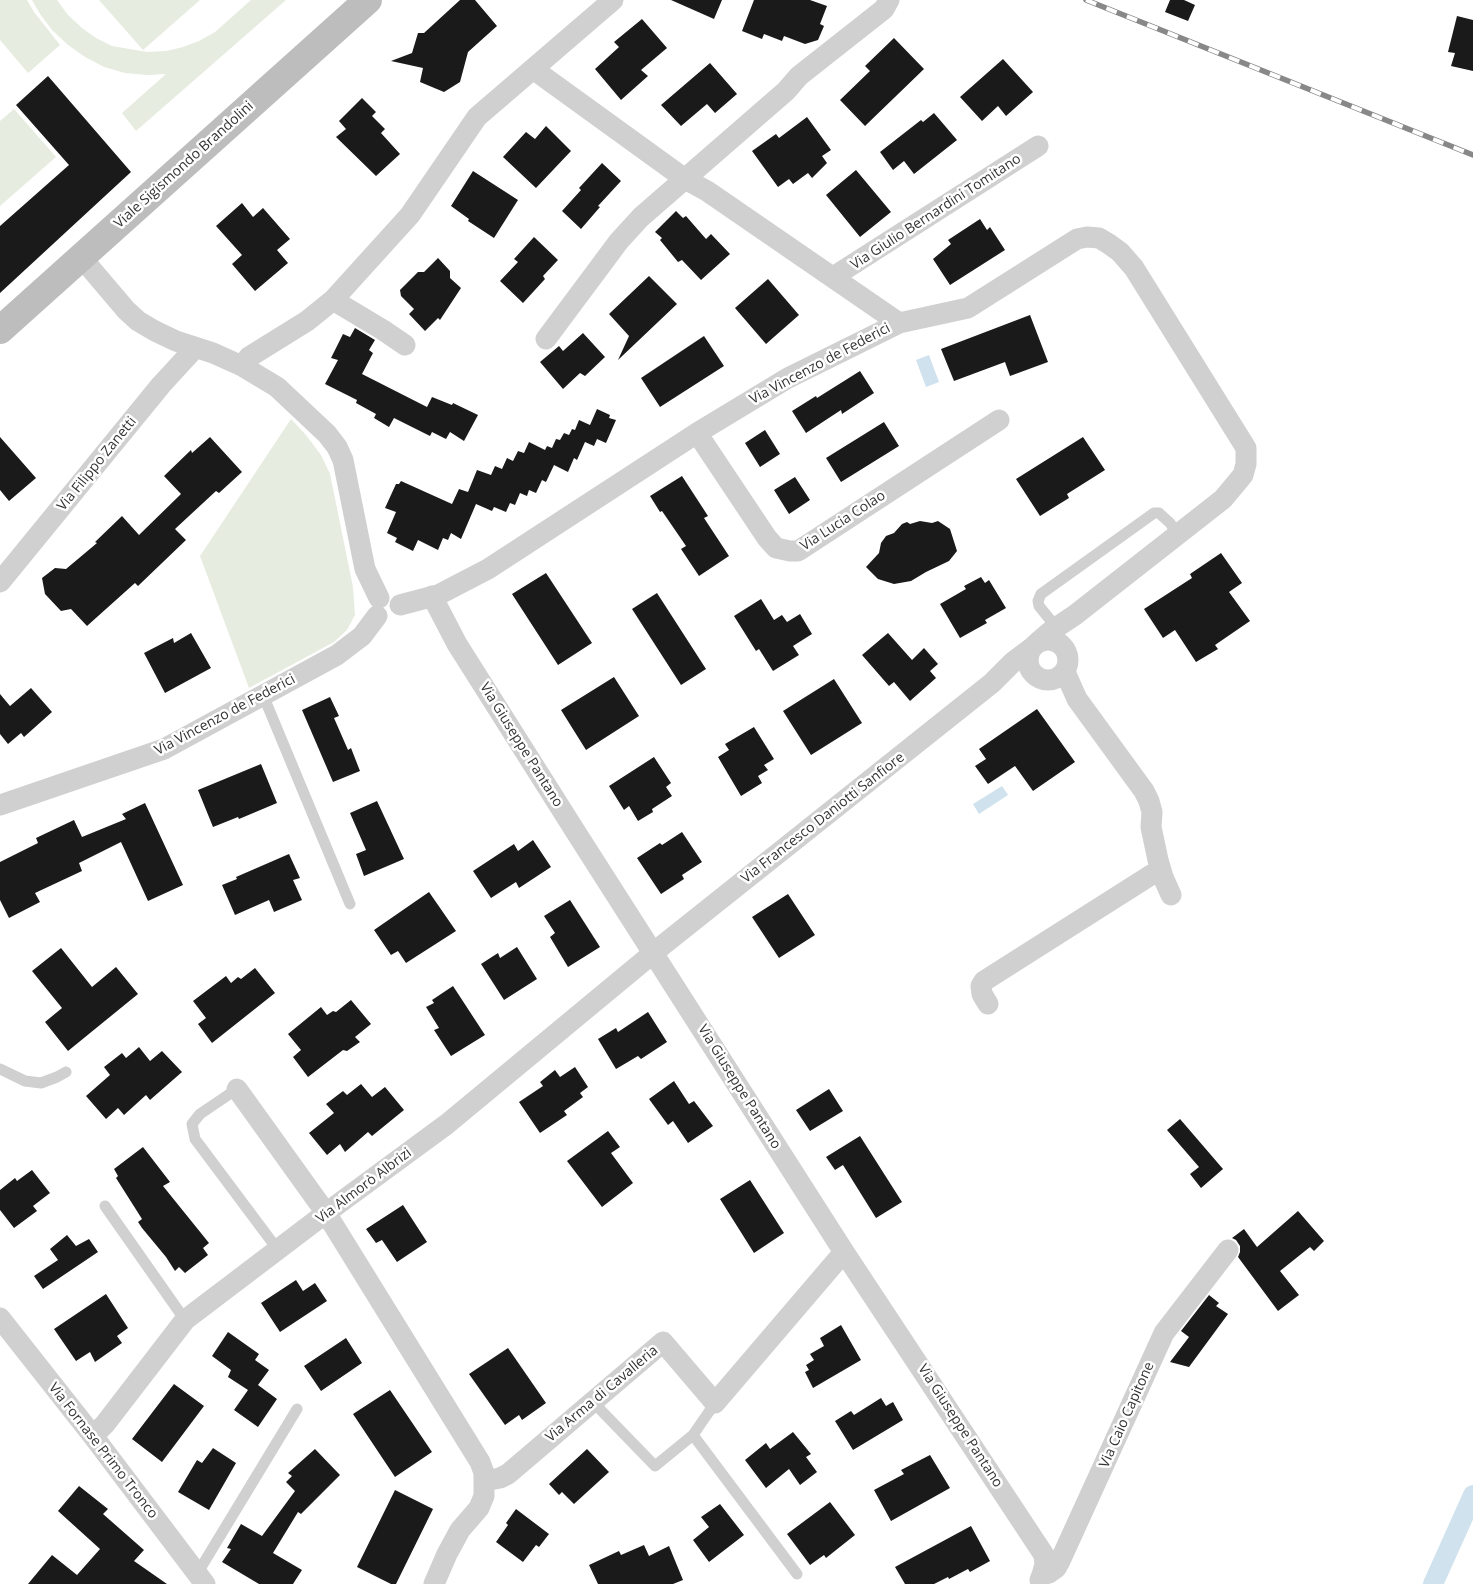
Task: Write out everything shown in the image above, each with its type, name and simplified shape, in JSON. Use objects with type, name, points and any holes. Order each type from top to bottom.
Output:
[{"type":"main road","name":"Viale Sigismondo Brandolini","points":[[0,330],[368,0]]},
{"type":"street","points":[[242,366],[250,357],[307,320],[333,300],[410,215],[476,117],[613,0]]},
{"type":"street","points":[[546,339],[619,241],[641,217],[786,91],[799,76],[884,9],[889,0]]},
{"type":"street","name":"Via Giulio Bernardini Tomitano","points":[[533,69],[685,179],[707,191],[898,323]]},
{"type":"street","name":"Via Giulio Bernardini Tomitano","points":[[833,277],[1038,146]]},
{"type":"street","name":"Via Vincenzo de Federici","points":[[378,607],[384,621],[393,620],[399,614],[400,605],[438,595],[488,569],[697,433],[788,378],[898,323],[968,308],[1077,239],[1087,237],[1099,238],[1109,244],[1120,252],[1134,268],[1246,448],[1246,464],[1242,475],[1224,499],[1075,615],[1060,637]]},
{"type":"street","points":[[81,257],[126,310],[138,321],[155,331],[242,366],[277,387],[327,434],[337,447],[343,460],[365,569],[378,607]]},
{"type":"street","points":[[333,300],[405,345]]},
{"type":"street","name":"Via Filippo Zanetti","points":[[0,582],[161,385],[195,348]]},
{"type":"street","name":"Via Lucia Colao","points":[[697,433],[767,538],[776,548],[798,551],[999,420]]},
{"type":"street","name":"Via Giuseppe Pantano","points":[[432,596],[462,652],[844,1252],[1044,1555],[1045,1564],[1040,1579]]},
{"type":"street","name":"Via Vincenzo de Federici","points":[[0,805],[164,750],[337,655],[362,636],[378,607]]},
{"type":"street","points":[[1049,676],[1068,666],[1067,652],[1060,637],[1035,645],[1027,658],[1028,665],[1049,676],[1077,699],[1144,791],[1152,812],[1151,827],[1161,870],[1171,895]]},
{"type":"street","name":"Via Francesco Daniotti Sanfiore","points":[[654,952],[992,683],[1013,662],[1035,645]]},
{"type":"street","name":"Via Francesco Daniotti Sanfiore","points":[[992,683],[1007,676],[1020,674],[1049,676]]},
{"type":"street","points":[[988,1004],[982,994],[981,986],[984,981],[1161,870]]},
{"type":"street","name":"Via Almorò Albrizi","points":[[92,1436],[106,1424],[185,1320],[447,1124],[654,952]]},
{"type":"street","points":[[237,1089],[326,1213],[480,1462],[484,1473],[484,1496],[480,1508],[460,1530],[434,1584]]},
{"type":"street","name":"Via Caio Capitone","points":[[1040,1579],[1056,1568],[1060,1561],[1164,1332],[1228,1250]]},
{"type":"street","points":[[715,1403],[844,1252]]},
{"type":"street","name":"Via Fornase Primo Tronco","points":[[0,1318],[201,1579]]},
{"type":"street","name":"Via Arma di Cavalleria","points":[[484,1481],[500,1478],[508,1474],[664,1342],[715,1403]]},
{"type":"lane","points":[[1060,637],[1039,606],[1038,601],[1041,594],[1154,513],[1159,513],[1170,523],[1178,535]]},
{"type":"lane","points":[[263,696],[350,904]]},
{"type":"lane","points":[[0,1070],[25,1080],[41,1083],[66,1072]]},
{"type":"lane","points":[[237,1089],[200,1114],[192,1124],[195,1139],[278,1250]]},
{"type":"lane","points":[[104,1206],[185,1320]]},
{"type":"lane","points":[[592,1401],[655,1466],[693,1435],[715,1403]]},
{"type":"lane","points":[[201,1579],[297,1409]]},
{"type":"lane","points":[[693,1435],[797,1574]]},
{"type":"shaded area","points":[[0,0],[27,0],[60,45],[28,73],[0,40]]},
{"type":"shaded area","points":[[32,0],[57,0],[68,15],[96,38],[112,46],[147,52],[166,51],[199,41],[215,32],[251,0],[286,0],[136,131],[122,113],[166,74],[125,73],[104,67],[85,57],[52,30]]},
{"type":"shaded area","points":[[99,0],[200,0],[143,50]]},
{"type":"shaded area","points":[[14,109],[56,157],[0,206],[0,121]]},
{"type":"shaded area","points":[[291,419],[321,455],[330,474],[353,587],[355,615],[347,630],[334,642],[249,688],[200,556]]},
{"type":"water","points":[[929,355],[939,382],[926,387],[916,360]]},
{"type":"water","points":[[1002,786],[1008,795],[979,814],[973,804]]},
{"type":"building","points":[[460,0],[475,0],[497,26],[468,52],[460,82],[444,92],[420,82],[423,68],[391,61],[412,53],[418,33],[424,33]]},
{"type":"building","points":[[671,0],[722,0],[714,19]]},
{"type":"building","points":[[754,0],[810,0],[827,6],[820,24],[824,26],[818,40],[805,44],[784,36],[782,41],[764,34],[762,39],[742,31]]},
{"type":"building","points":[[1170,0],[1184,0],[1195,5],[1188,21],[1165,12]]},
{"type":"building","points":[[1457,16],[1473,20],[1473,71],[1451,66],[1455,53],[1448,52]]},
{"type":"building","points":[[642,19],[667,48],[641,70],[648,76],[621,100],[595,69],[619,47],[614,42]]},
{"type":"building","points":[[894,38],[924,69],[865,126],[840,100],[870,71],[865,66]]},
{"type":"building","points":[[1003,59],[1033,92],[1006,116],[998,106],[982,121],[960,97]]},
{"type":"building","points":[[710,63],[737,94],[715,113],[707,104],[681,126],[661,105]]},
{"type":"building","points":[[48,76],[131,172],[0,293],[0,226],[69,165],[16,105]]},
{"type":"building","points":[[362,98],[376,112],[372,116],[385,129],[381,133],[400,154],[376,176],[336,137],[346,129],[339,121]]},
{"type":"building","points":[[934,113],[957,140],[914,174],[904,161],[893,170],[880,152],[921,120],[923,122]]},
{"type":"building","points":[[807,117],[831,150],[822,156],[827,163],[812,178],[808,173],[793,184],[789,179],[778,187],[752,151],[776,134],[779,138]]},
{"type":"building","points":[[546,126],[571,151],[536,188],[503,157],[526,132],[535,139]]},
{"type":"building","points":[[602,163],[621,181],[598,206],[600,207],[581,229],[562,211],[581,190],[579,188]]},
{"type":"building","points":[[856,170],[891,212],[860,237],[826,195]]},
{"type":"building","points":[[473,171],[518,200],[494,238],[468,221],[469,219],[451,206]]},
{"type":"building","points":[[242,203],[253,217],[263,208],[290,239],[277,250],[288,263],[255,291],[232,264],[242,255],[216,226]]},
{"type":"building","points":[[676,211],[683,218],[686,216],[706,239],[711,234],[730,254],[701,280],[682,260],[678,262],[660,240],[662,238],[655,232]]},
{"type":"building","points":[[980,219],[987,230],[990,227],[1005,250],[950,285],[933,259],[951,244],[948,240]]},
{"type":"building","points":[[534,237],[558,260],[543,276],[545,279],[523,303],[500,281],[518,262],[514,259]]},
{"type":"building","points":[[438,258],[450,271],[450,278],[461,288],[440,320],[438,318],[425,331],[409,314],[414,309],[401,296],[400,290],[418,272],[424,272]]},
{"type":"building","points":[[649,276],[677,304],[618,360],[629,336],[609,314]]},
{"type":"building","points":[[768,279],[799,315],[766,344],[735,308]]},
{"type":"building","points":[[1030,315],[1048,362],[1010,376],[1005,362],[954,381],[941,349]]},
{"type":"building","points":[[355,328],[375,340],[369,350],[373,353],[362,374],[427,407],[432,397],[452,405],[453,403],[478,415],[464,441],[450,432],[446,439],[432,432],[430,436],[394,418],[389,427],[374,418],[376,414],[356,403],[357,400],[325,384],[338,360],[331,358],[343,334],[350,337]]},
{"type":"building","points":[[583,333],[605,357],[585,376],[580,373],[563,389],[540,362],[559,346],[563,351]]},
{"type":"building","points":[[704,336],[724,366],[660,407],[641,378]]},
{"type":"building","points":[[860,371],[874,393],[842,414],[841,410],[806,433],[792,411]]},
{"type":"building","points":[[597,409],[610,415],[609,418],[616,420],[606,443],[597,439],[594,446],[585,442],[577,460],[574,458],[568,472],[554,465],[546,482],[542,480],[536,493],[529,490],[527,496],[520,493],[515,505],[510,503],[506,512],[494,507],[492,511],[476,504],[461,539],[451,533],[448,540],[443,538],[438,550],[418,540],[413,551],[395,542],[397,538],[387,533],[396,512],[385,508],[396,484],[399,484],[401,481],[452,504],[459,489],[468,492],[477,470],[491,475],[495,466],[502,469],[507,458],[513,461],[518,451],[524,453],[529,442],[545,450],[547,446],[552,448],[556,439],[560,440],[564,433],[569,435],[572,429],[575,430],[579,420],[590,425]]},
{"type":"building","points":[[884,422],[899,446],[841,482],[826,458]]},
{"type":"building","points":[[765,430],[780,454],[760,467],[745,443]]},
{"type":"building","points":[[0,437],[36,478],[9,501],[0,490]]},
{"type":"building","points":[[210,437],[242,472],[219,493],[216,491],[175,529],[186,540],[138,586],[135,583],[87,626],[71,609],[61,611],[45,594],[42,578],[55,568],[66,569],[97,543],[95,542],[122,516],[139,535],[181,494],[164,476],[191,450],[192,453]]},
{"type":"building","points":[[1083,437],[1105,470],[1067,494],[1069,498],[1040,516],[1016,479]]},
{"type":"building","points":[[682,476],[708,516],[704,518],[729,556],[699,576],[681,549],[686,546],[650,496]]},
{"type":"building","points":[[795,477],[810,500],[789,514],[774,490]]},
{"type":"building","points":[[920,521],[932,523],[938,521],[950,529],[957,551],[949,561],[911,581],[894,584],[878,579],[866,567],[879,553],[881,543],[886,536],[894,533],[902,524]]},
{"type":"building","points":[[1221,553],[1242,583],[1229,592],[1250,621],[1215,645],[1218,649],[1196,662],[1175,630],[1163,638],[1144,609],[1192,578],[1190,574]]},
{"type":"building","points":[[546,573],[592,643],[558,665],[512,594]]},
{"type":"building","points":[[981,577],[985,583],[989,580],[1006,608],[985,620],[987,623],[960,638],[940,604],[966,589],[964,586]]},
{"type":"building","points":[[657,593],[706,669],[681,685],[632,609]]},
{"type":"building","points":[[761,599],[774,620],[782,615],[787,622],[800,614],[812,634],[793,646],[799,655],[773,671],[759,649],[756,651],[734,616]]},
{"type":"building","points":[[191,633],[211,668],[165,693],[144,653],[173,638],[174,643]]},
{"type":"building","points":[[888,633],[912,660],[924,648],[938,664],[930,671],[936,678],[910,701],[894,682],[889,686],[862,655]]},
{"type":"building","points":[[614,677],[639,716],[586,750],[561,710]]},
{"type":"building","points":[[834,679],[862,723],[811,755],[783,711]]},
{"type":"building","points":[[31,688],[52,712],[24,737],[21,733],[8,744],[0,734],[0,694],[10,706]]},
{"type":"building","points":[[330,697],[339,716],[334,718],[348,750],[351,748],[360,771],[333,782],[302,710]]},
{"type":"building","points":[[1037,709],[1075,762],[1033,791],[1015,766],[988,784],[975,766],[986,759],[979,749]]},
{"type":"building","points":[[754,727],[774,759],[764,765],[768,770],[758,776],[762,783],[741,796],[718,757],[729,750],[725,744]]},
{"type":"building","points":[[654,757],[671,783],[666,787],[672,796],[652,809],[653,812],[638,821],[629,806],[624,810],[609,786]]},
{"type":"building","points":[[261,764],[277,803],[239,819],[238,817],[213,827],[198,790]]},
{"type":"building","points":[[377,801],[404,859],[364,876],[356,854],[366,850],[350,813]]},
{"type":"building","points":[[145,803],[183,885],[148,901],[121,842],[79,863],[82,871],[35,893],[40,902],[9,918],[0,900],[0,862],[38,843],[36,838],[74,820],[82,837],[126,819],[122,814]]},
{"type":"building","points":[[682,832],[702,862],[682,875],[684,879],[661,894],[637,858]]},
{"type":"building","points":[[533,840],[551,867],[519,888],[516,882],[491,898],[473,871],[514,844],[518,851]]},
{"type":"building","points":[[289,854],[300,878],[293,880],[302,900],[274,912],[269,900],[235,915],[222,885]]},
{"type":"building","points":[[429,892],[456,931],[406,963],[398,951],[391,955],[374,930]]},
{"type":"building","points":[[788,894],[815,935],[779,958],[752,917]]},
{"type":"building","points":[[570,900],[600,947],[568,967],[550,937],[555,933],[544,916]]},
{"type":"building","points":[[517,947],[537,979],[504,1000],[481,964],[498,953],[500,958]]},
{"type":"building","points":[[61,948],[92,987],[116,967],[138,994],[68,1051],[45,1022],[62,1008],[32,971]]},
{"type":"building","points":[[255,968],[275,993],[212,1043],[198,1024],[206,1018],[193,1001],[226,976],[231,983],[238,977],[241,979]]},
{"type":"building","points":[[453,986],[485,1035],[451,1056],[434,1030],[439,1028],[426,1007],[434,1003],[432,1000]]},
{"type":"building","points":[[351,1000],[371,1024],[355,1037],[360,1042],[347,1051],[343,1050],[308,1077],[293,1057],[301,1050],[288,1034],[321,1007],[327,1015],[333,1011],[336,1012]]},
{"type":"building","points":[[648,1012],[667,1042],[641,1059],[638,1056],[616,1069],[598,1039],[616,1028],[618,1032]]},
{"type":"building","points":[[139,1047],[150,1061],[162,1051],[182,1072],[150,1100],[146,1095],[124,1115],[118,1108],[106,1119],[86,1096],[110,1075],[104,1067],[122,1053],[126,1058]]},
{"type":"building","points":[[575,1067],[588,1087],[580,1093],[583,1097],[564,1111],[567,1115],[540,1133],[519,1102],[543,1086],[540,1082],[555,1070],[560,1077]]},
{"type":"building","points":[[674,1081],[689,1104],[694,1101],[713,1126],[688,1143],[673,1121],[668,1125],[649,1099]]},
{"type":"building","points":[[361,1084],[372,1097],[385,1087],[404,1110],[372,1136],[368,1132],[345,1152],[340,1144],[327,1155],[309,1133],[334,1113],[326,1104],[343,1091],[347,1095]]},
{"type":"building","points":[[829,1089],[843,1111],[810,1131],[796,1110]]},
{"type":"building","points":[[1180,1119],[1223,1169],[1201,1188],[1190,1174],[1199,1167],[1167,1130]]},
{"type":"building","points":[[608,1131],[620,1147],[611,1153],[633,1183],[602,1207],[567,1161]]},
{"type":"building","points":[[860,1136],[902,1202],[876,1218],[843,1165],[835,1170],[826,1157]]},
{"type":"building","points":[[143,1147],[170,1182],[163,1186],[209,1243],[203,1248],[208,1255],[185,1273],[179,1267],[175,1271],[142,1228],[138,1222],[142,1219],[116,1178],[118,1176],[114,1169]]},
{"type":"building","points":[[32,1170],[50,1193],[33,1206],[37,1211],[14,1228],[0,1210],[0,1190],[15,1178],[17,1181]]},
{"type":"building","points":[[750,1180],[784,1233],[754,1253],[720,1199]]},
{"type":"building","points":[[403,1205],[427,1242],[397,1262],[382,1240],[376,1243],[366,1229]]},
{"type":"building","points":[[1298,1211],[1324,1241],[1314,1251],[1310,1247],[1280,1271],[1299,1295],[1278,1311],[1238,1257],[1240,1246],[1232,1238],[1244,1229],[1257,1247]]},
{"type":"building","points":[[67,1235],[76,1246],[89,1239],[98,1252],[43,1289],[34,1276],[58,1260],[50,1249]]},
{"type":"building","points":[[296,1280],[303,1291],[315,1283],[327,1301],[280,1332],[261,1303]]},
{"type":"building","points":[[106,1294],[128,1328],[117,1336],[122,1343],[95,1362],[90,1352],[76,1361],[54,1329]]},
{"type":"building","points":[[1209,1295],[1219,1303],[1216,1306],[1228,1314],[1189,1367],[1170,1362],[1189,1337],[1181,1331]]},
{"type":"building","points":[[841,1325],[861,1360],[813,1388],[805,1372],[809,1370],[806,1365],[814,1360],[810,1354],[824,1346],[820,1338]]},
{"type":"building","points":[[228,1332],[259,1354],[255,1360],[269,1370],[258,1385],[277,1399],[258,1427],[234,1410],[248,1390],[228,1377],[231,1370],[212,1356]]},
{"type":"building","points":[[346,1338],[362,1363],[321,1391],[304,1366]]},
{"type":"building","points":[[508,1348],[546,1403],[522,1420],[519,1415],[505,1425],[469,1374]]},
{"type":"building","points":[[174,1384],[204,1406],[162,1462],[132,1439]]},
{"type":"building","points":[[390,1390],[432,1452],[395,1477],[353,1414]]},
{"type":"building","points":[[881,1398],[886,1406],[893,1402],[903,1420],[853,1450],[835,1421],[851,1411],[854,1415]]},
{"type":"building","points":[[793,1432],[811,1454],[806,1457],[817,1472],[800,1485],[789,1469],[766,1488],[745,1460],[766,1443],[770,1449]]},
{"type":"building","points":[[213,1448],[236,1463],[209,1510],[178,1492],[197,1460],[202,1463]]},
{"type":"building","points":[[315,1449],[340,1475],[301,1514],[298,1512],[273,1553],[302,1570],[293,1584],[259,1584],[222,1562],[231,1549],[227,1548],[241,1524],[262,1536],[295,1491],[286,1482],[292,1476],[288,1473]]},
{"type":"building","points":[[587,1449],[609,1472],[574,1504],[562,1492],[559,1495],[549,1484]]},
{"type":"building","points":[[930,1455],[950,1488],[891,1521],[874,1490],[904,1474],[901,1470]]},
{"type":"building","points":[[79,1486],[108,1509],[103,1514],[144,1550],[134,1561],[167,1584],[28,1584],[52,1555],[77,1575],[100,1549],[58,1511]]},
{"type":"building","points":[[395,1490],[433,1509],[396,1584],[391,1584],[357,1567]]},
{"type":"building","points":[[830,1502],[855,1535],[826,1558],[824,1555],[810,1565],[787,1534]]},
{"type":"building","points":[[720,1504],[744,1535],[709,1562],[693,1540],[709,1527],[701,1517]]},
{"type":"building","points":[[516,1509],[549,1534],[539,1547],[536,1545],[523,1562],[496,1542]]},
{"type":"building","points":[[971,1526],[990,1561],[970,1572],[968,1569],[934,1584],[905,1584],[895,1567]]},
{"type":"building","points":[[644,1545],[649,1556],[669,1546],[683,1580],[673,1584],[598,1584],[589,1565],[619,1551],[621,1555]]},
{"type":"waterway","points":[[1433,1584],[1473,1495]]},
{"type":"railway","points":[[1086,0],[1473,155]]}]
